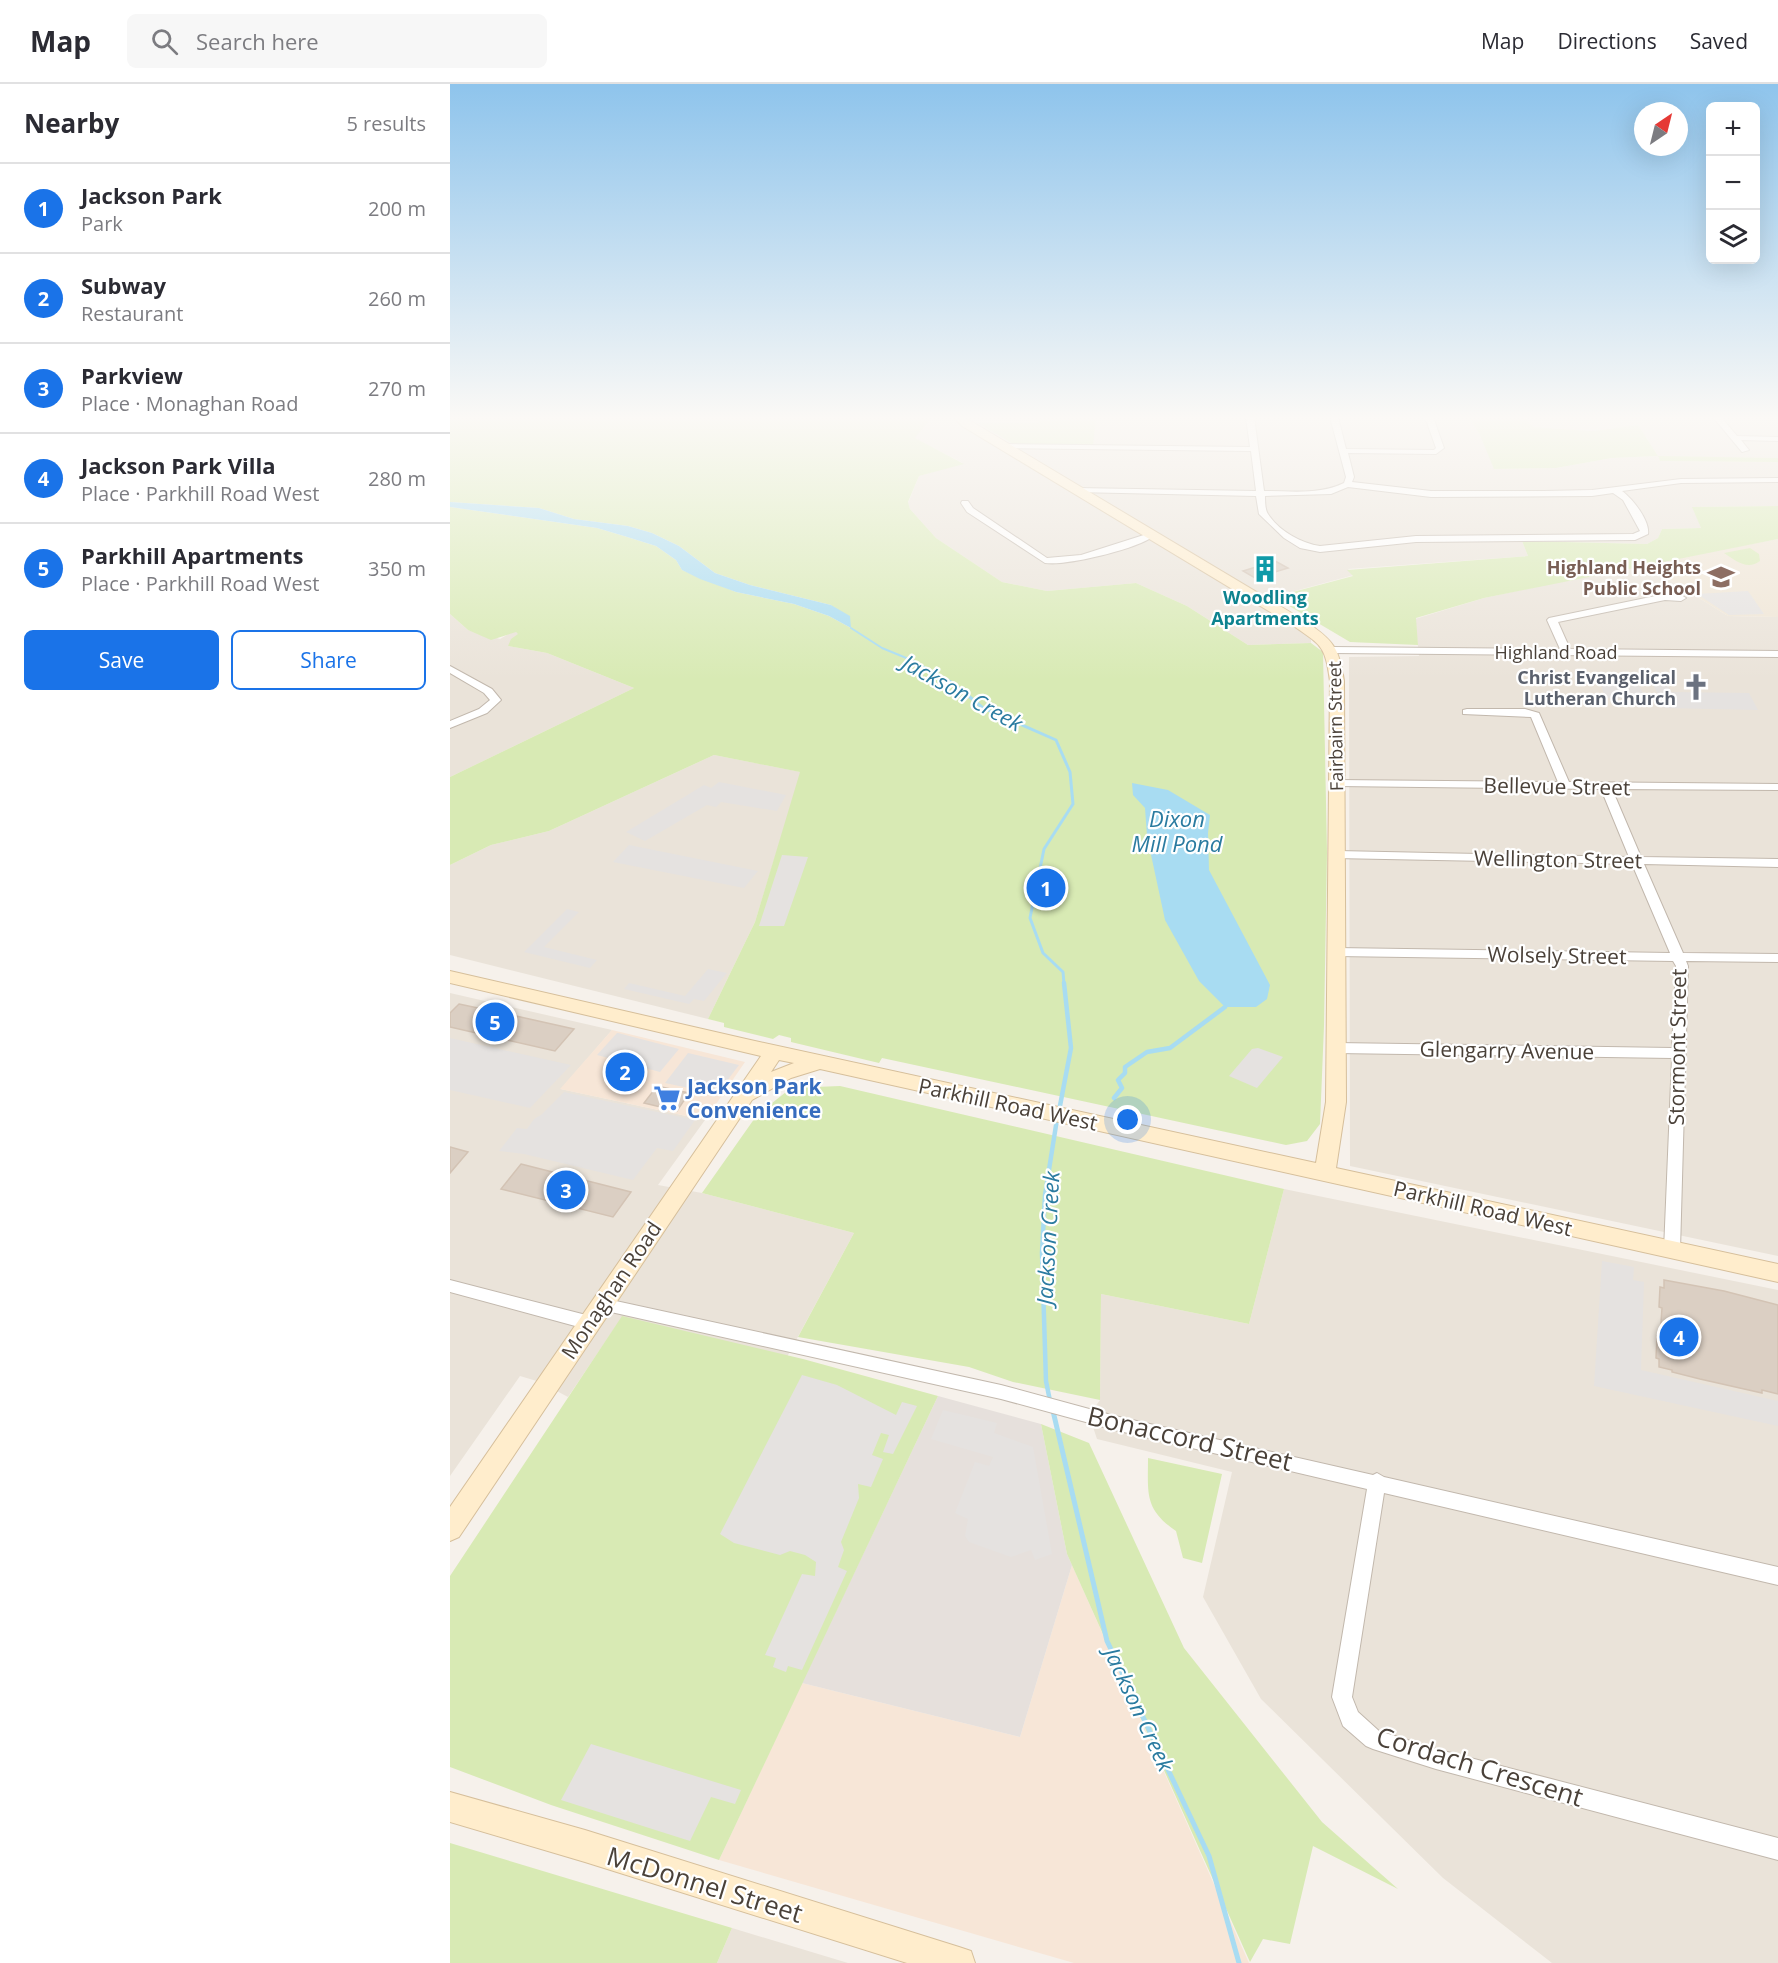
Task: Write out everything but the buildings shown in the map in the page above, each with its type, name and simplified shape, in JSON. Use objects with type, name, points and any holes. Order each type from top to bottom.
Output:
[{"type":"main road","name":"Fairbairn Street","points":[[1100,505],[1300,624],[1325,641],[1333,650],[1337,681],[1336,1102],[1325,1172]]},
{"type":"main road","name":"Parkhill Road West","points":[[450,977],[774,1052],[1778,1273]]},
{"type":"main road","name":"Monaghan Road","points":[[450,1529],[774,1052]]},
{"type":"main road","points":[[742,1098],[784,1073],[821,1062]]},
{"type":"main road","name":"McDonnel Street","points":[[450,1807],[585,1846],[917,1957],[959,1963]]},
{"type":"street","points":[[967,505],[970,510],[1045,560],[1052,562],[1067,561],[1150,536]]},
{"type":"street","points":[[1261,505],[1263,514],[1276,528],[1303,546],[1320,549],[1416,539],[1635,537],[1645,532],[1630,505]]},
{"type":"street","points":[[1566,652],[1552,620],[1665,597],[1681,598]]},
{"type":"street","name":"Highland Road","points":[[1333,650],[1778,654]]},
{"type":"street","points":[[450,669],[488,691],[495,700],[483,711],[450,725]]},
{"type":"street","points":[[1467,712],[1525,712],[1535,715],[1565,786]]},
{"type":"street","name":"Bellevue Street","points":[[1337,783],[1778,787]]},
{"type":"street","name":"Stormont Street","points":[[1605,786],[1682,966],[1672,1250]]},
{"type":"street","name":"Wellington Street","points":[[1338,855],[1778,863]]},
{"type":"street","name":"Wolsely Street","points":[[1336,952],[1778,958]]},
{"type":"street","name":"Glengarry Avenue","points":[[1336,1047],[1678,1053]]},
{"type":"street","name":"Bonaccord Street","points":[[450,1286],[1001,1392],[1036,1403],[1778,1576]]},
{"type":"street","name":"Cordach Crescent","points":[[1377,1482],[1342,1697],[1350,1719],[1373,1739],[1436,1759],[1778,1849]]},
{"type":"shaded area","points":[[909,505],[1778,505],[1693,507],[1701,528],[1662,529],[1658,538],[1647,544],[1522,541],[1528,556],[1348,569],[1354,575],[1254,602],[1311,636],[1311,643],[1248,645],[1187,606],[1136,583],[1047,591],[1002,582],[936,538]]},
{"type":"shaded area","name":"Highland Heights Public School","points":[[1778,539],[1778,617],[1728,616],[1644,564]]},
{"type":"shaded area","points":[[1644,564],[1728,616],[1778,617],[1778,1256],[1350,1166],[1349,657],[1419,656],[1415,619],[1484,598]]},
{"type":"shaded area","points":[[1748,591],[1764,614],[1729,615],[1697,594]]},
{"type":"shaded area","points":[[450,614],[468,630],[500,639],[516,632],[519,634],[508,646],[547,653],[634,688],[450,777]]},
{"type":"shaded area","points":[[1651,680],[1665,680],[1671,692],[1749,693],[1758,710],[1664,708]]},
{"type":"shaded area","points":[[1601,684],[1639,686],[1647,700],[1605,698]]},
{"type":"shaded area","points":[[714,755],[801,772],[755,922],[708,1019],[450,955],[450,865],[491,845],[549,831]]},
{"type":"shaded area","points":[[719,782],[786,795],[777,811],[721,802],[716,807],[707,805],[645,841],[626,832],[704,785],[711,788]]},
{"type":"shaded area","points":[[629,845],[758,871],[744,888],[613,862]]},
{"type":"shaded area","points":[[782,855],[808,857],[784,926],[759,926]]},
{"type":"shaded area","points":[[567,909],[579,912],[544,947],[597,960],[590,968],[524,952]]},
{"type":"shaded area","points":[[708,969],[727,973],[704,1001],[694,999],[689,1004],[624,989],[629,983],[685,996]]},
{"type":"shaded area","points":[[450,993],[612,1030],[561,1089],[705,1120],[658,1185],[702,1193],[854,1233],[787,1357],[622,1317],[568,1397],[540,1382],[520,1376],[450,1476]]},
{"type":"shaded area","points":[[612,1030],[745,1062],[705,1120],[560,1089]]},
{"type":"shaded area","points":[[617,1033],[679,1049],[660,1072],[597,1055]]},
{"type":"shaded area","points":[[450,1038],[571,1065],[530,1108],[450,1090]]},
{"type":"shaded area","points":[[1258,1048],[1283,1057],[1257,1088],[1229,1076],[1252,1049]]},
{"type":"shaded area","points":[[688,1053],[739,1065],[717,1094],[665,1083]]},
{"type":"shaded area","points":[[564,1092],[695,1120],[673,1151],[657,1148],[633,1180],[524,1154],[499,1151],[517,1128],[527,1129],[534,1119]]},
{"type":"shaded area","points":[[1284,1189],[1778,1290],[1778,1963],[1552,1963],[1443,1878],[1261,1699],[1203,1597],[1232,1472],[1097,1439],[1089,1415],[1100,1400],[1101,1294],[1249,1324]]},
{"type":"shaded area","points":[[1602,1261],[1634,1267],[1633,1280],[1644,1282],[1641,1370],[1778,1401],[1778,1426],[1594,1386]]},
{"type":"shaded area","points":[[802,1375],[837,1385],[896,1415],[902,1402],[917,1406],[893,1454],[883,1452],[889,1435],[881,1433],[872,1455],[883,1459],[871,1487],[858,1484],[859,1498],[841,1542],[844,1550],[838,1567],[847,1571],[802,1670],[788,1666],[786,1672],[773,1667],[776,1658],[765,1655],[802,1574],[815,1576],[816,1562],[805,1555],[790,1551],[780,1555],[734,1543],[720,1534]]},
{"type":"shaded area","points":[[938,1396],[1041,1424],[1067,1554],[1072,1565],[1020,1737],[802,1683]]},
{"type":"shaded area","points":[[943,1410],[997,1423],[994,1433],[1033,1447],[1052,1554],[1035,1560],[1031,1550],[1011,1557],[969,1542],[965,1536],[968,1519],[955,1513],[975,1462],[989,1466],[993,1457],[931,1439]]},
{"type":"shaded area","points":[[1072,1565],[1249,1963],[1074,1963],[719,1860],[802,1683],[1020,1737]]},
{"type":"shaded area","points":[[591,1744],[741,1790],[735,1804],[711,1797],[690,1841],[561,1800]]},
{"type":"shaded area","points":[[732,1928],[848,1963],[717,1963]]},
{"type":"green space","points":[[490,505],[909,505],[936,538],[1002,582],[1047,591],[1136,583],[1187,606],[1248,645],[1311,643],[1323,652],[1327,852],[1324,1026],[1320,1124],[1307,1141],[1286,1145],[882,1058],[879,1063],[791,1042],[791,1038],[779,1035],[773,1039],[724,1027],[724,1023],[708,1019],[755,922],[800,772],[714,755],[549,831],[491,845],[450,865],[450,777],[634,688],[547,653],[508,646],[511,639],[518,634],[516,632],[491,640],[468,630],[450,614],[450,507],[597,528],[624,536],[656,546],[676,560],[682,570],[736,592],[794,604],[829,616],[851,628],[831,605],[750,585],[715,573],[679,546],[652,533],[628,526],[574,519],[539,508]]},
{"type":"green space","points":[[1778,506],[1778,539],[1484,598],[1416,618],[1418,645],[1350,642],[1274,597],[1353,576],[1347,570],[1528,556],[1522,541],[1647,544],[1658,538],[1662,529],[1701,528],[1692,507]]},
{"type":"green space","points":[[1750,548],[1759,554],[1760,561],[1755,564],[1746,565],[1724,553]]},
{"type":"green space","points":[[840,1086],[1284,1189],[1249,1324],[1101,1294],[1100,1400],[1013,1382],[969,1367],[798,1337],[854,1233],[702,1193],[757,1115],[791,1088]]},
{"type":"green space","points":[[622,1316],[803,1359],[938,1396],[719,1860],[551,1805],[450,1767],[450,1576]]},
{"type":"green space","points":[[1041,1424],[1089,1443],[1184,1648],[1322,1822],[1398,1889],[1313,1846],[1290,1944],[1263,1939],[1250,1962],[1067,1554]]},
{"type":"green space","points":[[1148,1458],[1222,1474],[1202,1563],[1183,1558],[1176,1531],[1158,1515],[1153,1507],[1148,1491]]},
{"type":"green space","points":[[450,1843],[732,1928],[717,1963],[450,1963]]},
{"type":"water","name":"Jackson Creek","points":[[450,505],[490,505],[539,508],[574,519],[628,526],[652,533],[679,546],[715,573],[750,585],[831,605],[850,616],[851,628],[829,616],[794,604],[736,592],[700,579],[682,570],[676,560],[656,546],[597,528],[450,507]]},
{"type":"water","name":"Dixon Mill Pond","points":[[1132,783],[1168,790],[1210,815],[1209,870],[1270,985],[1267,999],[1256,1007],[1225,1007],[1199,981],[1165,920],[1147,836],[1145,808],[1133,795]]},
{"type":"waterway","name":"Jackson Creek","points":[[851,628],[882,648],[916,662]]},
{"type":"waterway","name":"Jackson Creek","points":[[912,661],[953,683],[983,708],[1056,740],[1070,772],[1073,804],[1044,849],[1030,918],[1043,953],[1063,972],[1064,984]]},
{"type":"waterway","name":"Jackson Creek","points":[[1059,1111],[1071,1048],[1064,983]]},
{"type":"waterway","points":[[1114,1098],[1122,1088],[1118,1080],[1125,1073],[1125,1067],[1147,1052],[1170,1048],[1225,1007]]},
{"type":"waterway","name":"Jackson Creek","points":[[1050,1401],[1046,1381],[1042,1253],[1045,1195],[1057,1119]]},
{"type":"waterway","name":"Jackson Creek","points":[[1053,1411],[1107,1641],[1209,1856],[1239,1963]]},
{"type":"place","name":"Woodling Apartments","points":[[1265,569]]},
{"type":"place","name":"Highland Heights Public School","points":[[1721,577]]},
{"type":"place","name":"Christ Evangelical Lutheran Church","points":[[1696,687]]},
{"type":"place","name":"Jackson Park","points":[[1046,888]]},
{"type":"place","name":"Parkhill Apartments","points":[[495,1022]]},
{"type":"place","name":"Subway","points":[[625,1072]]},
{"type":"place","name":"Jackson Park Convenience","points":[[667,1098]]},
{"type":"place","name":"Parkview","points":[[566,1190]]},
{"type":"place","name":"Jackson Park Villa","points":[[1679,1337]]}]
